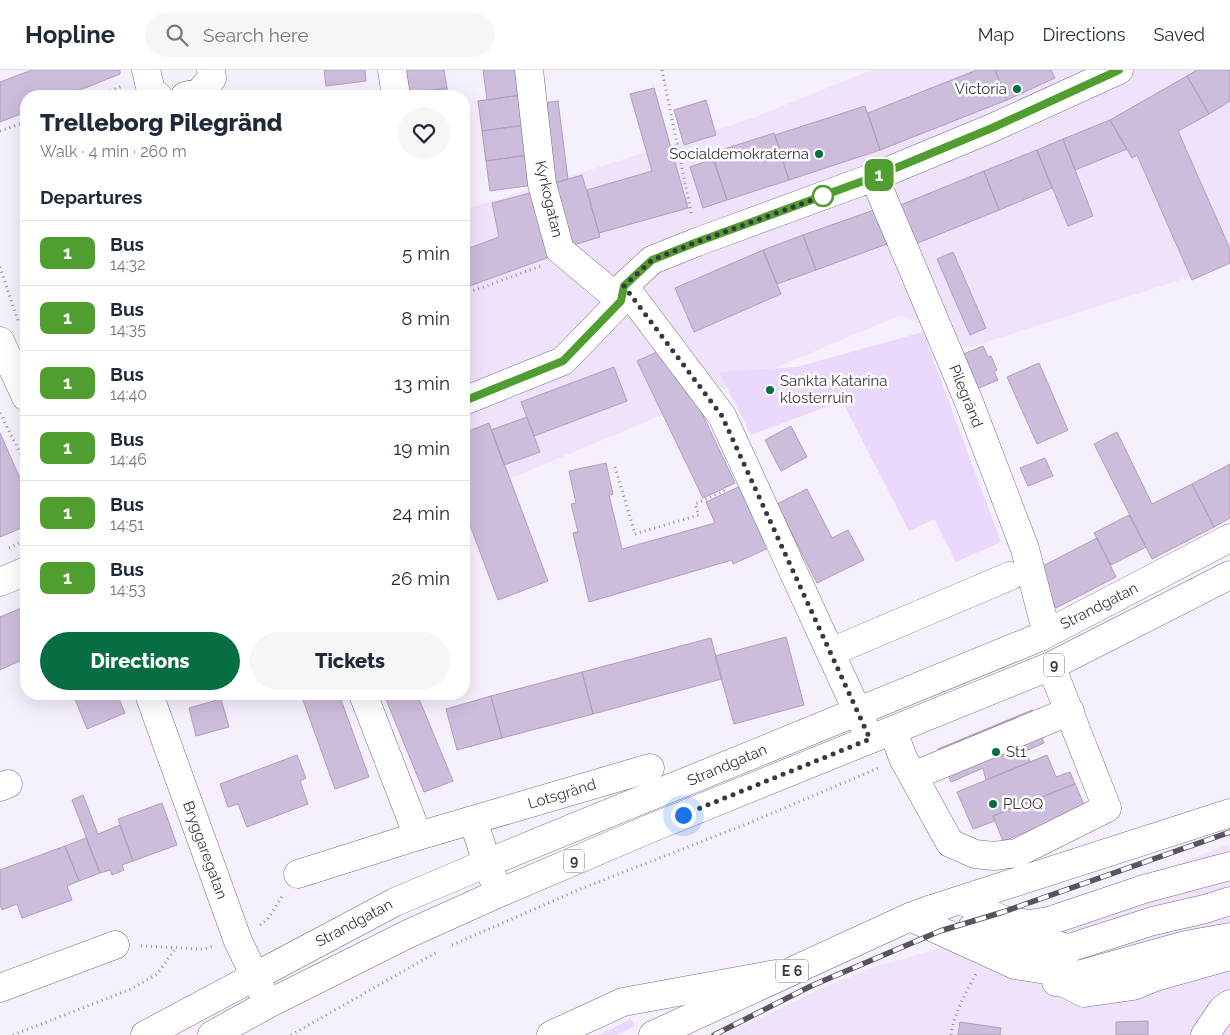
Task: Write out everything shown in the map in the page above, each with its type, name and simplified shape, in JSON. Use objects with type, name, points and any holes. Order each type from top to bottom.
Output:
[{"type":"main road","points":[[202,90],[212,78],[210,70]]},
{"type":"main road","points":[[392,70],[395,90]]},
{"type":"main road","name":"Kyrkogatan","points":[[529,70],[542,184],[560,250],[622,294],[722,416],[858,711],[903,758],[950,843],[975,854],[994,856],[1017,853],[1107,808],[1070,711]]},
{"type":"main road","points":[[470,399],[563,361],[652,260],[874,177],[992,128],[1119,70]]},
{"type":"main road","points":[[136,78],[150,90]]},
{"type":"main road","name":"Pilegränd","points":[[874,177],[969,402],[1025,549],[1043,619]]},
{"type":"main road","points":[[10,333],[20,373]]},
{"type":"main road","name":"Strandgatan","points":[[145,1035],[395,902],[1040,637],[1230,538]]},
{"type":"main road","points":[[0,582],[20,574]]},
{"type":"main road","name":"Strandgatan","points":[[212,1035],[268,1004],[408,934],[649,829],[1051,666],[1230,575]]},
{"type":"main road","points":[[831,652],[1010,576]]},
{"type":"main road","points":[[913,776],[1070,711],[1051,666]]},
{"type":"main road","name":"Bryggaregatan","points":[[151,700],[238,941],[268,1004]]},
{"type":"main road","points":[[365,700],[418,836]]},
{"type":"main road","name":"Lotsgränd","points":[[298,874],[418,836],[650,768]]},
{"type":"main road","name":"E 6","points":[[653,1035],[921,913],[1225,804]]},
{"type":"main road","points":[[473,820],[499,893]]},
{"type":"main road","points":[[961,900],[1003,920],[1029,924],[1048,921],[1144,889],[1230,866]]},
{"type":"main road","points":[[1001,940],[1057,930],[1117,910],[1162,899],[1230,892]]},
{"type":"main road","points":[[1001,940],[1044,942],[1069,948],[1153,921],[1230,901]]},
{"type":"main road","points":[[921,913],[1041,953],[1059,955],[1074,964],[1121,950],[1195,934],[1230,944]]},
{"type":"main road","points":[[921,913],[1043,982],[1065,983],[1084,992],[1133,986],[1230,944]]},
{"type":"main road","points":[[0,988],[115,945]]},
{"type":"main road","points":[[551,1035],[623,1002],[794,970]]},
{"type":"main road","points":[[1205,1035],[1222,1010],[1230,1004]]},
{"type":"path","points":[[662,70],[697,242]]},
{"type":"path","points":[[109,90],[136,78]]},
{"type":"path","points":[[0,132],[20,124]]},
{"type":"path","points":[[470,292],[568,256]]},
{"type":"path","points":[[0,267],[10,333]]},
{"type":"path","points":[[0,413],[20,453]]},
{"type":"path","points":[[615,467],[635,534],[700,515],[695,504],[751,478]]},
{"type":"path","points":[[0,551],[20,543]]},
{"type":"path","points":[[447,948],[583,888],[744,825],[846,782]]},
{"type":"path","points":[[13,1035],[131,989],[157,974],[176,948]]},
{"type":"path","points":[[291,1035],[438,952]]},
{"type":"shaded area","points":[[872,70],[1230,70],[1230,264],[968,348],[901,315],[470,495],[470,208],[753,118]]},
{"type":"shaded area","points":[[923,332],[1001,542],[956,562],[934,519],[909,531],[842,401],[751,435],[719,372],[797,367]]},
{"type":"shaded area","points":[[1230,844],[1230,1035],[724,1035],[829,985],[877,966],[1006,930]]},
{"type":"shaded area","points":[[631,1019],[635,1026],[617,1035],[598,1035]]},
{"type":"building","points":[[32,70],[120,70],[120,74],[80,90],[20,90],[20,114],[0,122],[0,82]]},
{"type":"building","points":[[324,70],[365,70],[366,81],[326,86]]},
{"type":"building","points":[[403,70],[444,70],[447,88],[406,90]]},
{"type":"building","points":[[483,70],[517,70],[521,95],[487,100]]},
{"type":"building","points":[[977,70],[995,70],[1007,100],[880,150],[868,113]]},
{"type":"building","name":"Victoria","points":[[995,70],[1051,70],[1055,78],[1007,100]]},
{"type":"building","points":[[1197,70],[1230,70],[1230,101],[1209,114],[1187,76]]},
{"type":"building","points":[[1187,76],[1209,114],[1178,131],[1230,249],[1230,263],[1192,280],[1137,155],[1132,158],[1110,120]]},
{"type":"building","points":[[654,88],[688,208],[599,233],[587,190],[652,171],[630,94]]},
{"type":"building","points":[[521,95],[525,125],[482,131],[478,101]]},
{"type":"building","points":[[706,100],[716,135],[684,145],[674,110]]},
{"type":"building","points":[[558,101],[568,179],[545,186],[535,104]]},
{"type":"building","points":[[865,106],[880,150],[789,180],[775,135]]},
{"type":"building","points":[[1110,120],[1127,149],[1075,170],[1063,139]]},
{"type":"building","points":[[525,125],[529,155],[486,161],[482,131]]},
{"type":"building","points":[[774,133],[789,180],[727,200],[712,153]]},
{"type":"building","points":[[1063,139],[1093,216],[1068,226],[1037,150]]},
{"type":"building","points":[[1037,150],[1052,188],[999,210],[984,171]]},
{"type":"building","points":[[529,155],[533,185],[490,191],[486,161]]},
{"type":"building","points":[[713,159],[727,200],[703,208],[690,167]]},
{"type":"building","points":[[984,171],[999,210],[913,245],[898,206]]},
{"type":"building","points":[[582,175],[600,237],[564,248],[545,186]]},
{"type":"building","points":[[538,191],[552,256],[470,286],[470,248],[499,237],[492,203]]},
{"type":"building","points":[[874,210],[887,244],[816,270],[803,235]]},
{"type":"building","points":[[803,235],[816,270],[777,284],[763,250]]},
{"type":"building","points":[[763,250],[781,294],[694,332],[675,288]]},
{"type":"building","points":[[953,252],[986,328],[970,335],[937,259]]},
{"type":"building","points":[[670,346],[735,483],[703,498],[637,361]]},
{"type":"building","points":[[983,346],[988,357],[991,356],[997,370],[994,372],[998,380],[969,392],[954,358]]},
{"type":"building","points":[[1039,363],[1068,430],[1037,444],[1007,377]]},
{"type":"building","points":[[614,367],[627,401],[534,436],[521,402]]},
{"type":"building","points":[[527,417],[540,452],[504,465],[491,430]]},
{"type":"building","points":[[489,423],[548,581],[498,600],[470,525],[470,431]]},
{"type":"building","points":[[791,426],[807,457],[781,471],[765,440]]},
{"type":"building","points":[[1117,432],[1152,504],[1192,484],[1214,527],[1152,559],[1094,444]]},
{"type":"building","points":[[0,433],[20,478],[20,529],[0,537]]},
{"type":"building","points":[[1045,458],[1053,476],[1028,486],[1020,468]]},
{"type":"building","points":[[606,463],[613,494],[609,495],[622,549],[715,523],[706,502],[745,484],[773,546],[733,564],[732,560],[589,602],[573,533],[578,532],[571,504],[576,503],[569,471]]},
{"type":"building","points":[[1230,464],[1230,518],[1214,527],[1192,484]]},
{"type":"building","points":[[807,489],[832,538],[848,530],[864,560],[817,583],[777,504]]},
{"type":"building","points":[[1129,515],[1146,547],[1111,565],[1094,533]]},
{"type":"building","points":[[1097,538],[1116,577],[1056,608],[1037,569]]},
{"type":"building","points":[[20,609],[20,661],[0,670],[0,617]]},
{"type":"building","points":[[786,637],[804,705],[734,724],[715,656]]},
{"type":"building","points":[[711,638],[722,679],[593,714],[582,672]]},
{"type":"building","points":[[582,672],[593,714],[502,738],[491,696]]},
{"type":"building","points":[[491,696],[502,738],[457,750],[446,709]]},
{"type":"building","points":[[75,700],[120,700],[125,713],[87,729]]},
{"type":"building","points":[[221,700],[229,727],[196,736],[189,708]]},
{"type":"building","points":[[303,700],[341,700],[369,777],[335,789]]},
{"type":"building","points":[[386,700],[419,700],[453,781],[424,792]]},
{"type":"building","points":[[1032,710],[1044,743],[1026,751],[1030,762],[986,780],[983,768],[951,782],[938,749]]},
{"type":"building","points":[[297,755],[306,778],[300,781],[308,804],[247,827],[238,804],[228,807],[220,784]]},
{"type":"building","name":"PLOQ","points":[[1047,755],[1056,777],[1070,772],[1075,784],[993,816],[995,821],[973,829],[957,792]]},
{"type":"building","points":[[1075,784],[1086,809],[1003,841],[993,816]]},
{"type":"building","points":[[83,795],[98,834],[120,825],[133,861],[122,865],[124,870],[112,875],[110,870],[100,873],[72,800]]},
{"type":"building","points":[[162,803],[177,845],[133,861],[118,819]]},
{"type":"building","points":[[86,838],[100,873],[79,881],[65,846]]},
{"type":"building","points":[[65,846],[79,881],[67,886],[72,900],[22,918],[17,904],[2,910],[0,905],[0,870]]},
{"type":"building","points":[[1148,1021],[1148,1035],[1116,1035],[1116,1022]]},
{"type":"building","points":[[960,1022],[1001,1028],[1000,1035],[958,1035]]},
{"type":"railway","points":[[714,1035],[811,986],[940,931],[1003,912],[1230,832]]},
{"type":"bus line","name":"1","points":[[470,399],[563,361],[621,301],[624,286],[652,260],[874,177],[992,128],[1119,70]]},
{"type":"place","name":"Victoria","points":[[1017,89]]},
{"type":"place","name":"Socialdemokraterna","points":[[819,154]]},
{"type":"place","name":"Sankta Katarina klosterruin","points":[[770,390]]},
{"type":"place","name":"St1","points":[[996,752]]},
{"type":"place","name":"PLOQ","points":[[993,804]]},
{"type":"route","points":[[683,815],[870,739],[722,416],[624,286],[652,260],[823,196]]}]
